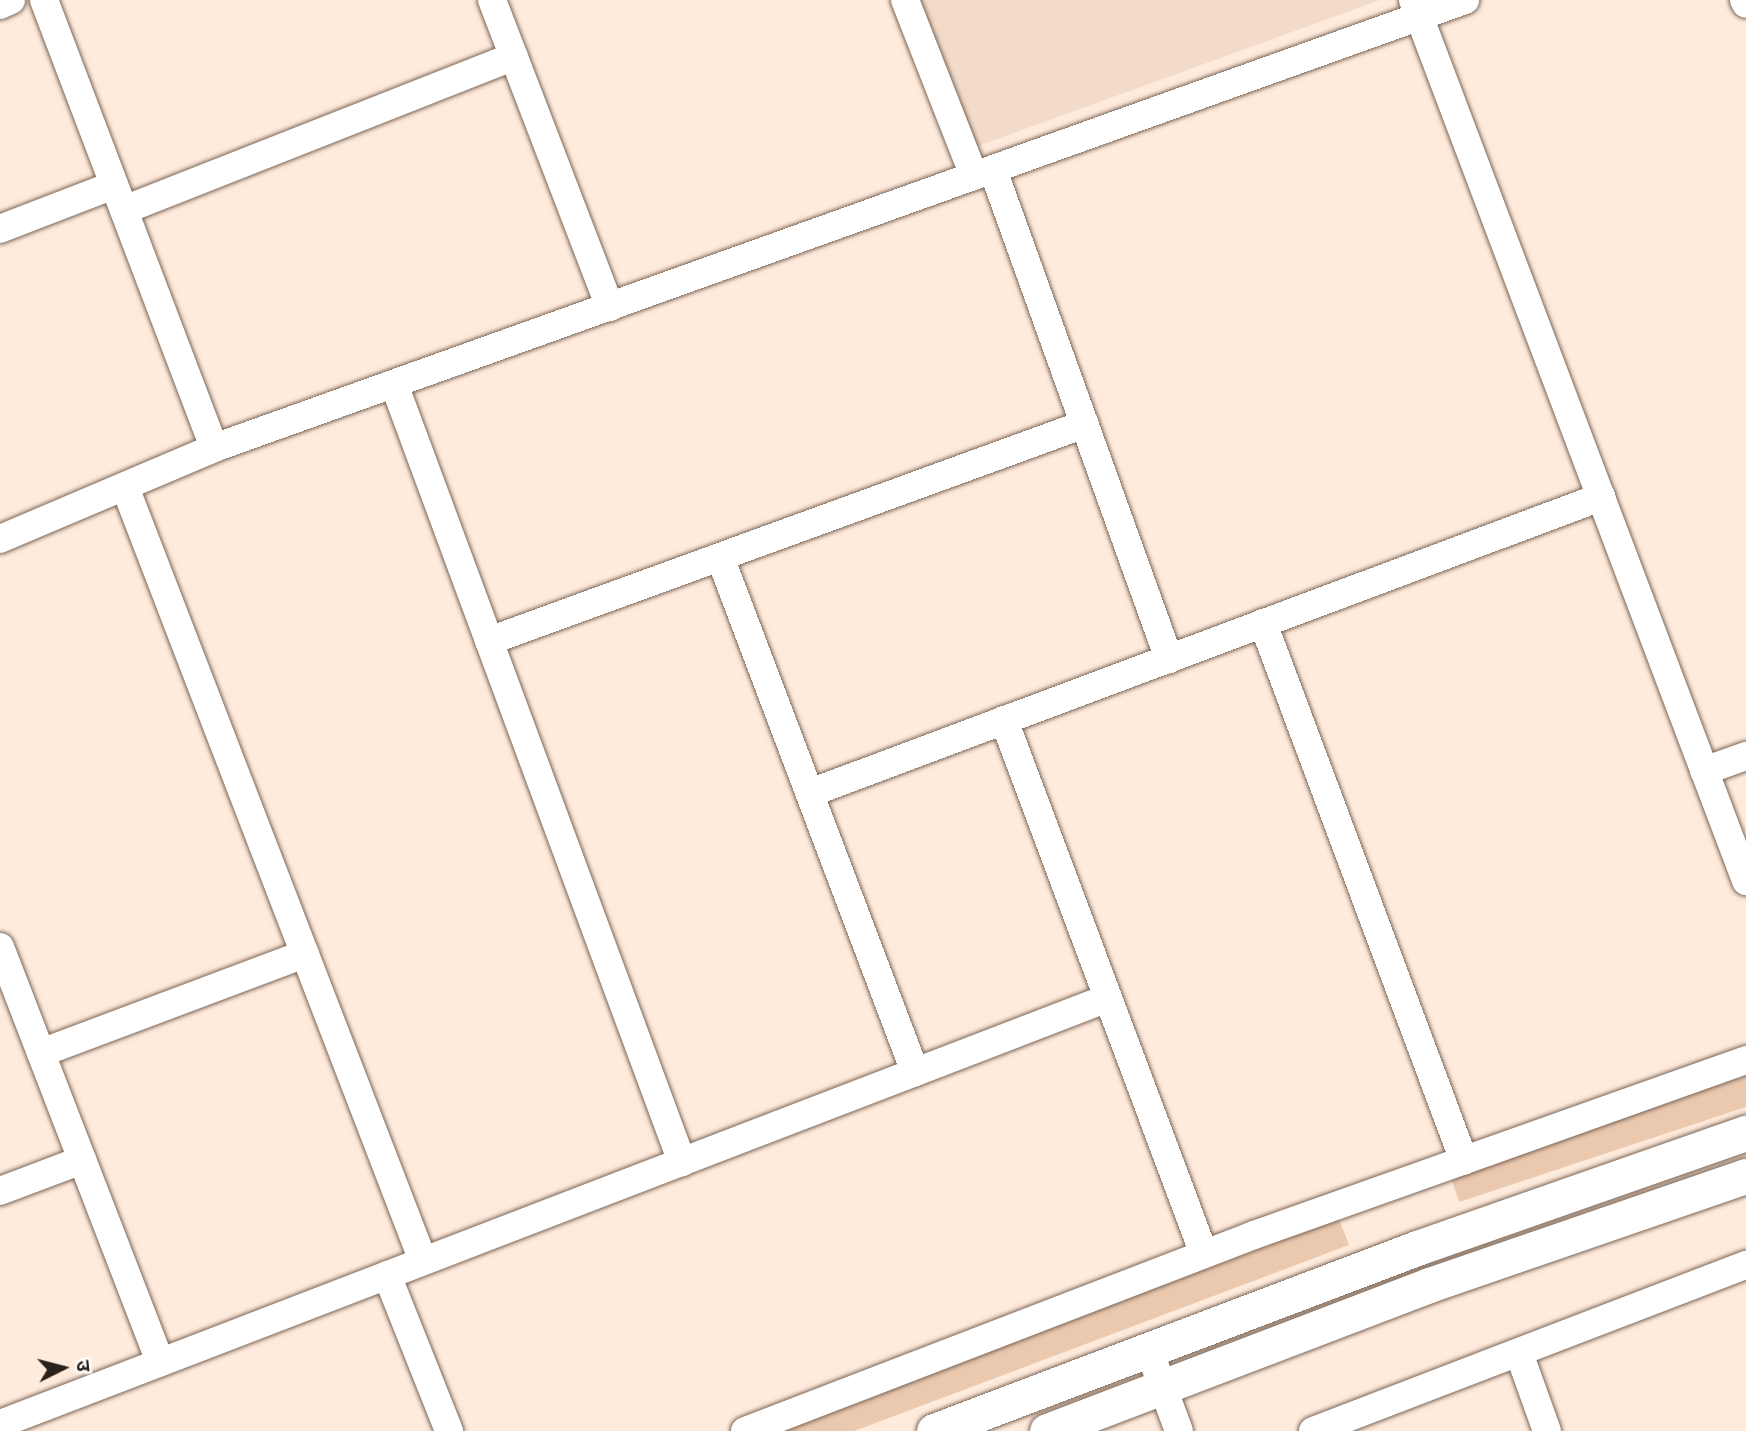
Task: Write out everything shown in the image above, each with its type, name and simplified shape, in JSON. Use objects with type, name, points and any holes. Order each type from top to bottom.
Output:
[{"type":"street","points":[[0,5],[12,0]]},
{"type":"street","points":[[492,0],[610,307]]},
{"type":"street","points":[[905,0],[984,173],[1085,424],[1169,659]]},
{"type":"street","points":[[0,539],[214,448],[984,173],[1416,9],[1465,0]]},
{"type":"street","points":[[51,2],[119,197],[214,448]]},
{"type":"street","points":[[1416,9],[1746,881]]},
{"type":"street","points":[[0,229],[119,197],[514,56]]},
{"type":"street","points":[[394,384],[682,1161]]},
{"type":"street","points":[[489,641],[1085,424]]},
{"type":"street","points":[[125,487],[423,1261]]},
{"type":"street","points":[[810,793],[1601,497]]},
{"type":"street","points":[[720,557],[915,1072]]},
{"type":"street","points":[[1263,624],[1464,1161]]},
{"type":"street","points":[[1004,720],[1204,1254]]},
{"type":"street","points":[[1704,771],[1746,756]]},
{"type":"street","points":[[0,947],[160,1362]]},
{"type":"street","points":[[41,1053],[305,954]]},
{"type":"street","points":[[0,1424],[1108,998]]},
{"type":"street","points":[[745,1431],[1204,1254],[1746,1060]]},
{"type":"street","points":[[934,1431],[1417,1248],[1746,1132]]},
{"type":"street","points":[[0,1191],[82,1160]]},
{"type":"street","points":[[1047,1431],[1429,1285],[1746,1176]]},
{"type":"street","points":[[1313,1431],[1746,1265]]},
{"type":"street","points":[[387,1275],[449,1431]]},
{"type":"street","points":[[1149,1350],[1179,1431]]},
{"type":"street","points":[[1518,1353],[1546,1431]]},
{"type":"shaded area","points":[[896,0],[1380,0],[956,154]]},
{"type":"shaded area","points":[[1746,1076],[1746,1107],[1459,1202],[1450,1174]]},
{"type":"shaded area","points":[[1339,1219],[1349,1245],[854,1431],[775,1431]]}]
